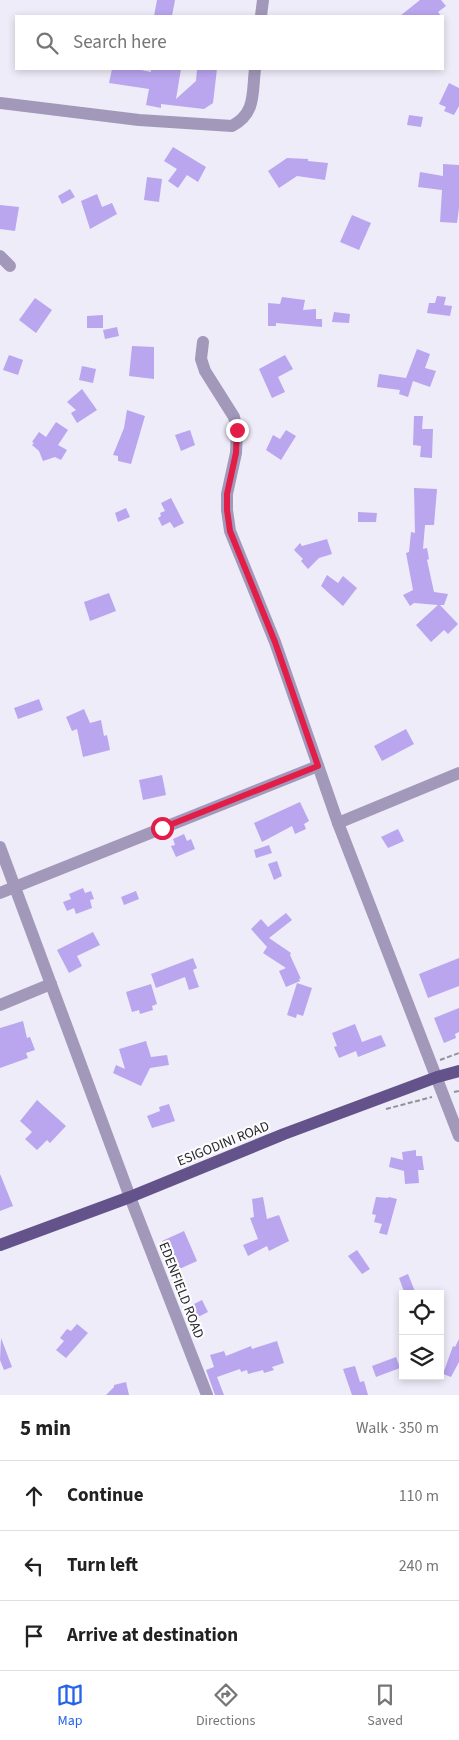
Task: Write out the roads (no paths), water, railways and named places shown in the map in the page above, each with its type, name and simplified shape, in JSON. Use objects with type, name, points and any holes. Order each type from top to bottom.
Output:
[{"type":"main road","name":"ESIGODINI ROAD","points":[[0,1245],[130,1196],[284,1134],[437,1077],[459,1071]]},
{"type":"street","points":[[261,15],[263,0]]},
{"type":"street","points":[[0,104],[139,120],[232,126],[241,121],[248,112],[251,104],[255,70]]},
{"type":"street","points":[[0,256],[10,266]]},
{"type":"street","points":[[203,342],[201,359],[205,371],[234,417],[237,430],[236,453],[227,494],[230,531],[275,642],[338,823],[459,1136]]},
{"type":"street","points":[[0,893],[318,766]]},
{"type":"street","points":[[338,823],[459,773]]},
{"type":"street","name":"EDENFIELD ROAD","points":[[0,847],[130,1196],[207,1395]]},
{"type":"street","points":[[0,1005],[51,984]]}]
